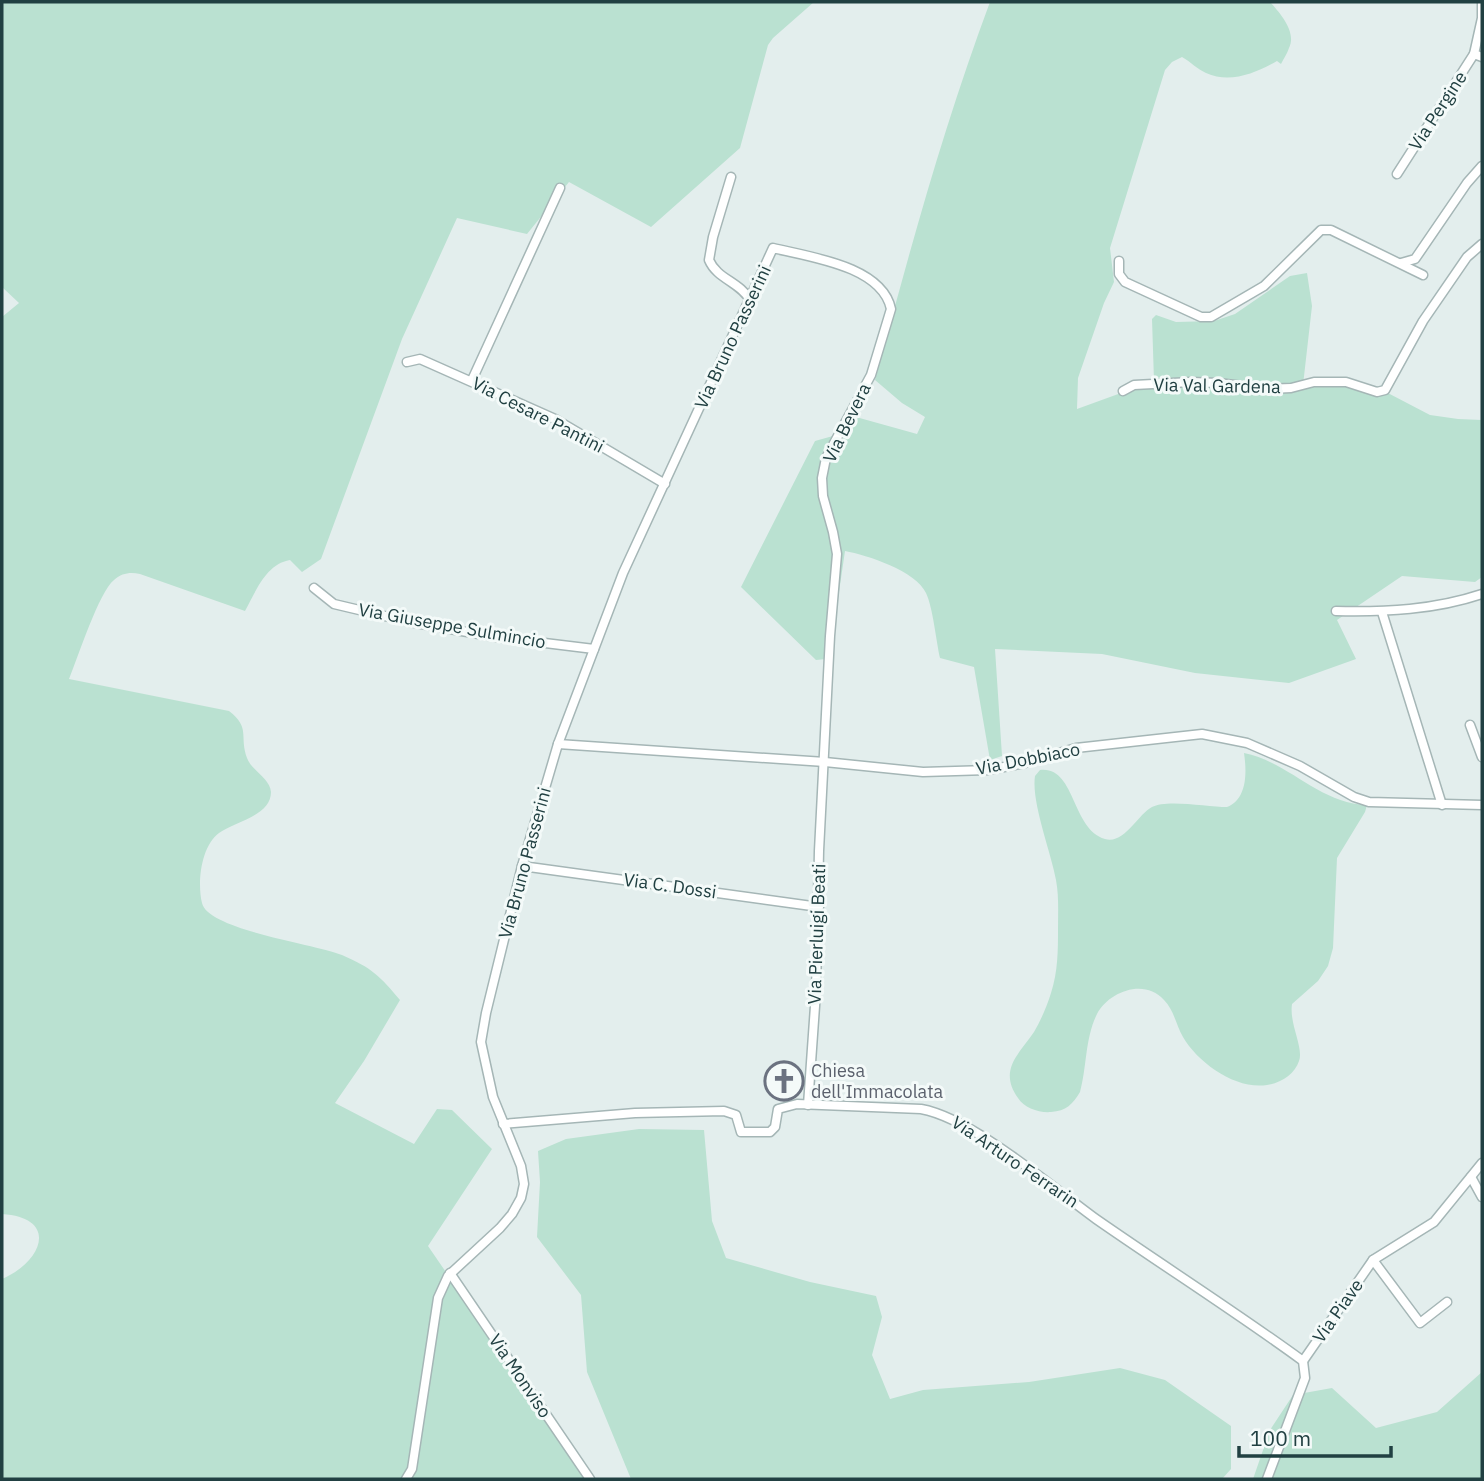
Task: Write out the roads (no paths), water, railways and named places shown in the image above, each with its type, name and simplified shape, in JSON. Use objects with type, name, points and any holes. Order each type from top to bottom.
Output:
[{"type":"street","points":[[1478,56],[1482,2]]},
{"type":"street","name":"Via Pergine","points":[[1397,174],[1478,56]]},
{"type":"street","points":[[1397,262],[1406,263],[1415,259],[1467,183],[1482,166]]},
{"type":"street","points":[[731,177],[709,260],[718,273],[743,289],[750,300]]},
{"type":"street","points":[[472,380],[560,188]]},
{"type":"street","points":[[1119,261],[1119,274],[1125,282],[1201,317],[1211,317],[1264,286],[1321,230],[1331,230],[1423,275]]},
{"type":"street","name":"Via Val Gardena","points":[[1123,391],[1134,385],[1191,382],[1291,388],[1314,383],[1346,382],[1377,392],[1385,390],[1423,321],[1467,257],[1482,244]]},
{"type":"street","name":"Via Bruno Passerini","points":[[406,1479],[412,1469],[438,1298],[450,1273],[500,1228],[521,1198],[524,1184],[521,1166],[486,1075],[481,1042],[522,866],[558,744],[624,573],[773,248]]},
{"type":"street","name":"Via Bevera","points":[[773,248],[822,260],[866,275],[881,289],[889,300],[891,309],[871,374],[826,458],[822,478],[823,496],[834,532],[837,554],[830,635],[825,762]]},
{"type":"street","name":"Via Cesare Pantini","points":[[408,362],[420,359],[555,419],[665,484]]},
{"type":"street","name":"Via Giuseppe Sulmincio","points":[[314,589],[334,604],[410,622],[496,638],[594,649]]},
{"type":"street","points":[[1336,611],[1382,612],[1446,605],[1482,594]]},
{"type":"street","points":[[1382,612],[1442,804]]},
{"type":"street","points":[[1470,726],[1482,757]]},
{"type":"street","name":"Via Dobbiaco","points":[[558,744],[825,762],[923,772],[988,770],[1025,763],[1076,748],[1202,734],[1247,743],[1300,766],[1354,797],[1368,802],[1482,805]]},
{"type":"street","name":"Via Pierluigi Beati","points":[[808,1105],[816,992],[825,762]]},
{"type":"street","name":"Via C. Dossi","points":[[522,866],[819,907]]},
{"type":"street","name":"Via Arturo Ferrarin","points":[[503,1124],[635,1113],[724,1111],[736,1115],[741,1132],[770,1132],[775,1127],[778,1109],[797,1104],[938,1112],[1019,1162],[1096,1219],[1303,1361]]},
{"type":"street","name":"Via Piave","points":[[1303,1361],[1373,1260],[1434,1222],[1482,1163]]},
{"type":"street","points":[[1471,1178],[1482,1197]]},
{"type":"street","name":"Via Piave","points":[[1373,1260],[1420,1323],[1447,1302]]},
{"type":"street","name":"Via Monviso","points":[[450,1273],[590,1479]]},
{"type":"street","points":[[1267,1479],[1305,1378],[1303,1361]]},
{"type":"place","name":"Chiesa dell'Immacolata","points":[[784,1081]]}]
